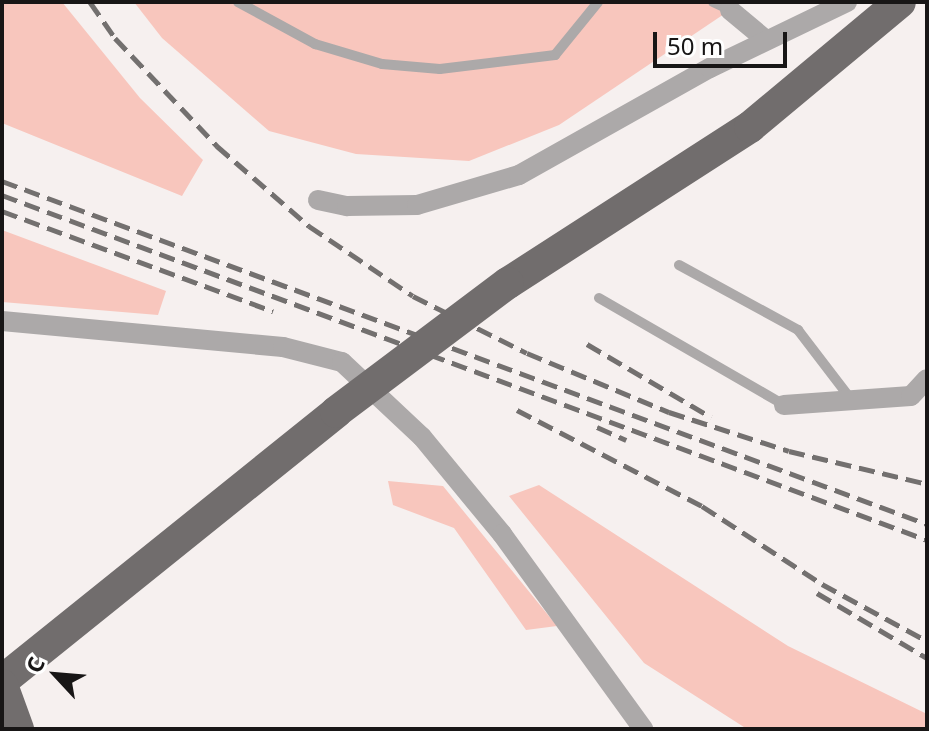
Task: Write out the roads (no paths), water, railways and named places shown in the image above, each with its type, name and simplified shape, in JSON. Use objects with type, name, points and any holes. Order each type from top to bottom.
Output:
[{"type":"main road","points":[[18,729],[2,683],[336,412],[508,283],[750,127],[900,2]]},
{"type":"street","points":[[318,200],[347,206],[417,205],[519,175],[766,40],[847,2]]},
{"type":"street","points":[[722,6],[766,40]]},
{"type":"street","points":[[2,321],[283,347],[342,362],[422,437],[502,534],[643,729]]},
{"type":"street","points":[[784,405],[854,403],[911,396],[927,379]]},
{"type":"lane","points":[[238,2],[315,44],[382,64],[440,69],[555,55],[598,2]]},
{"type":"lane","points":[[679,265],[798,330],[854,403]]},
{"type":"lane","points":[[599,298],[784,405]]},
{"type":"railway","points":[[90,2],[115,38],[217,146],[309,226],[413,296],[527,353],[669,412],[789,451],[927,484]]},
{"type":"railway","points":[[2,181],[927,524]]},
{"type":"railway","points":[[2,195],[927,540]]},
{"type":"railway","points":[[2,211],[273,311]]},
{"type":"railway","points":[[587,344],[711,417]]},
{"type":"railway","points":[[517,410],[702,506],[822,584],[927,641]]},
{"type":"railway","points":[[597,427],[626,440]]},
{"type":"railway","points":[[817,593],[927,658]]}]
